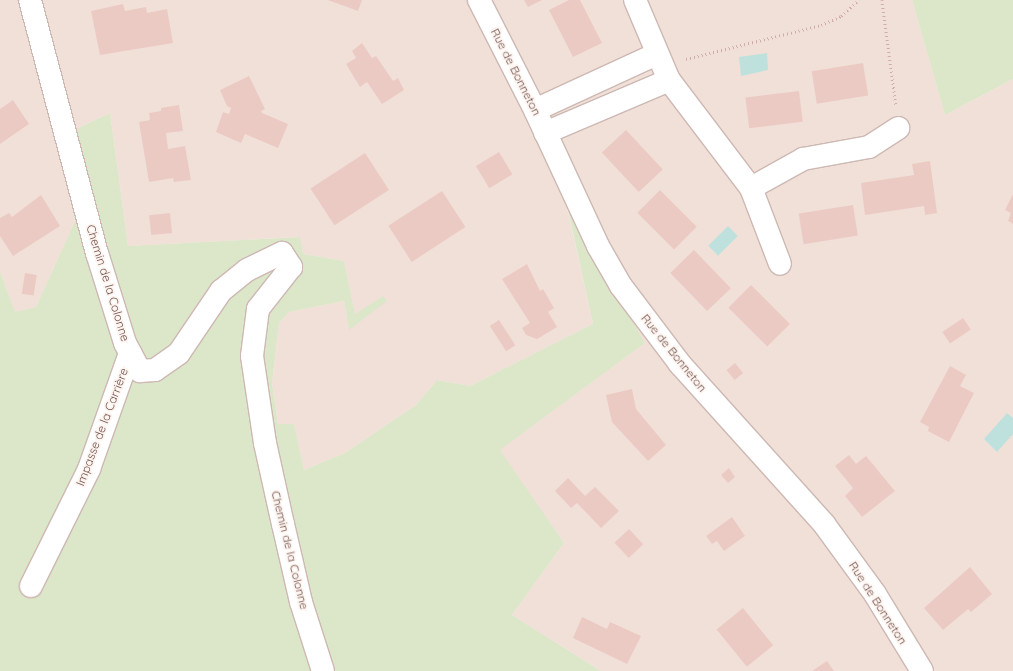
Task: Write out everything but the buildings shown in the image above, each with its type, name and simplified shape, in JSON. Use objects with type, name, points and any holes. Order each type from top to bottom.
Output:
[{"type":"street","name":"Chemin de la Colonne","points":[[30,0],[98,253],[125,343],[140,371],[155,370],[179,353],[221,291],[247,270],[282,253],[291,267],[258,309],[252,356],[265,443],[282,524],[302,602],[323,671]]},
{"type":"street","name":"Rue de Bonneton","points":[[479,0],[535,110],[598,246],[621,286],[680,364],[824,524],[875,594],[922,671]]},
{"type":"street","points":[[635,0],[663,67],[751,188],[780,264]]},
{"type":"street","points":[[535,110],[663,67]]},
{"type":"street","points":[[546,133],[663,67]]},
{"type":"street","points":[[751,188],[803,159],[869,146],[898,128]]},
{"type":"street","name":"Impasse de la Carrière","points":[[30,586],[88,470],[130,353]]},
{"type":"path","points":[[663,67],[706,52],[820,26],[841,16],[859,0]]},
{"type":"path","points":[[882,0],[898,128]]},
{"type":"shaded area","points":[[0,0],[912,0],[945,115],[1013,79],[1013,671],[601,671],[512,615],[564,543],[499,450],[645,343],[566,203],[593,324],[470,386],[437,380],[416,405],[345,453],[304,470],[294,425],[278,424],[272,383],[279,323],[289,312],[344,301],[349,329],[383,296],[355,315],[344,261],[303,254],[299,237],[128,246],[110,113],[57,138],[75,221],[36,307],[15,313],[0,271]]},
{"type":"green space","points":[[912,0],[1013,0],[1013,79],[945,115]]},
{"type":"green space","points":[[110,113],[128,246],[300,237],[303,254],[344,261],[355,314],[383,296],[387,301],[349,330],[344,301],[289,312],[279,323],[272,383],[278,424],[294,424],[304,470],[345,453],[416,405],[437,380],[470,386],[593,324],[566,201],[645,343],[500,450],[564,543],[512,615],[601,671],[0,671],[0,271],[15,312],[36,307],[75,221],[57,138]]},
{"type":"water","points":[[767,53],[768,70],[741,76],[739,57]]},
{"type":"water","points":[[728,226],[738,236],[718,256],[708,246]]},
{"type":"water","points":[[1007,413],[1013,418],[1013,434],[997,452],[984,439]]}]
